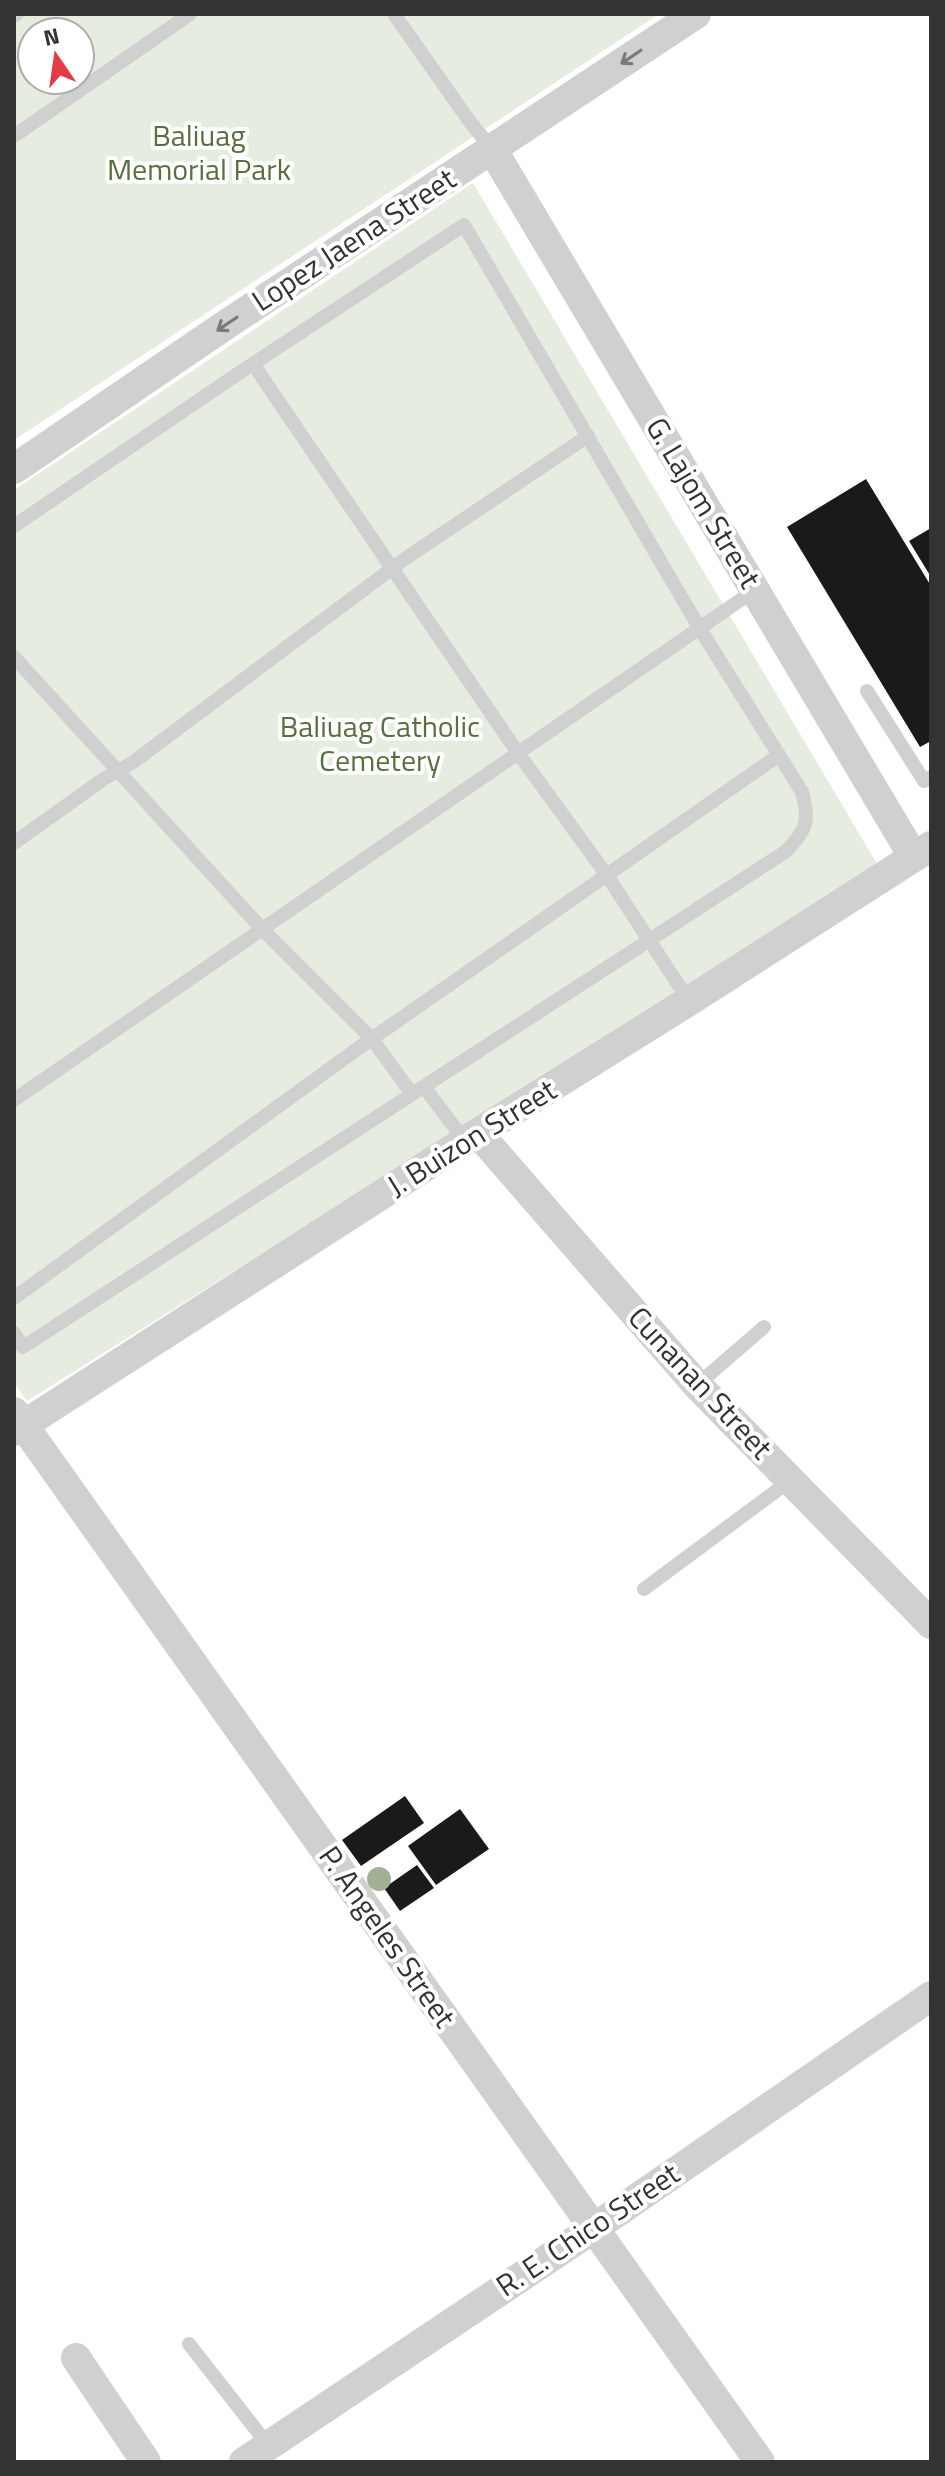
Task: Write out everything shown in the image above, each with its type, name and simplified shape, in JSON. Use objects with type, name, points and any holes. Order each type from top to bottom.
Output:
[{"type":"street","name":"Lopez Jaena Street","points":[[14,469],[224,326],[696,14]]},
{"type":"street","name":"G. Lajom Street","points":[[492,149],[755,590],[922,851]]},
{"type":"street","name":"J. Buizon Street","points":[[17,1423],[922,851]]},
{"type":"street","name":"Cunanan Street","points":[[471,1137],[697,1385],[931,1624]]},
{"type":"street","name":"P. Angeles Street","points":[[17,1423],[760,2462]]},
{"type":"street","name":"R. E. Chico Street","points":[[256,2454],[594,2228],[931,1996]]},
{"type":"street","points":[[76,2358],[146,2462]]},
{"type":"lane","points":[[14,136],[190,14]]},
{"type":"lane","points":[[394,14],[492,149]]},
{"type":"lane","points":[[14,526],[464,225],[700,629],[802,792],[809,816],[799,838],[785,852],[649,941],[23,1347],[14,1333]]},
{"type":"lane","points":[[253,364],[518,753],[606,874],[689,1001]]},
{"type":"lane","points":[[14,843],[132,763],[394,568],[588,436]]},
{"type":"lane","points":[[14,1100],[755,590]]},
{"type":"lane","points":[[14,657],[263,930],[372,1039],[418,1090],[471,1137]]},
{"type":"lane","points":[[867,691],[924,781],[931,777]]},
{"type":"lane","points":[[14,1298],[372,1039],[779,755]]},
{"type":"lane","points":[[697,1385],[764,1327]]},
{"type":"lane","points":[[644,1589],[791,1480]]},
{"type":"lane","points":[[189,2344],[256,2454]]},
{"type":"green space","name":"Baliuag Memorial Park","points":[[14,14],[659,14],[14,440]]},
{"type":"green space","name":"Baliuag Catholic Cemetery","points":[[473,183],[879,867],[27,1401],[14,1383],[14,490]]},
{"type":"building","points":[[866,479],[931,586],[931,741],[920,747],[787,527]]},
{"type":"building","points":[[931,528],[931,577],[909,541]]},
{"type":"building","points":[[405,1796],[424,1823],[361,1866],[342,1840]]},
{"type":"building","points":[[460,1809],[489,1849],[436,1885],[408,1846]]},
{"type":"building","points":[[417,1865],[434,1888],[400,1911],[384,1888]]}]
